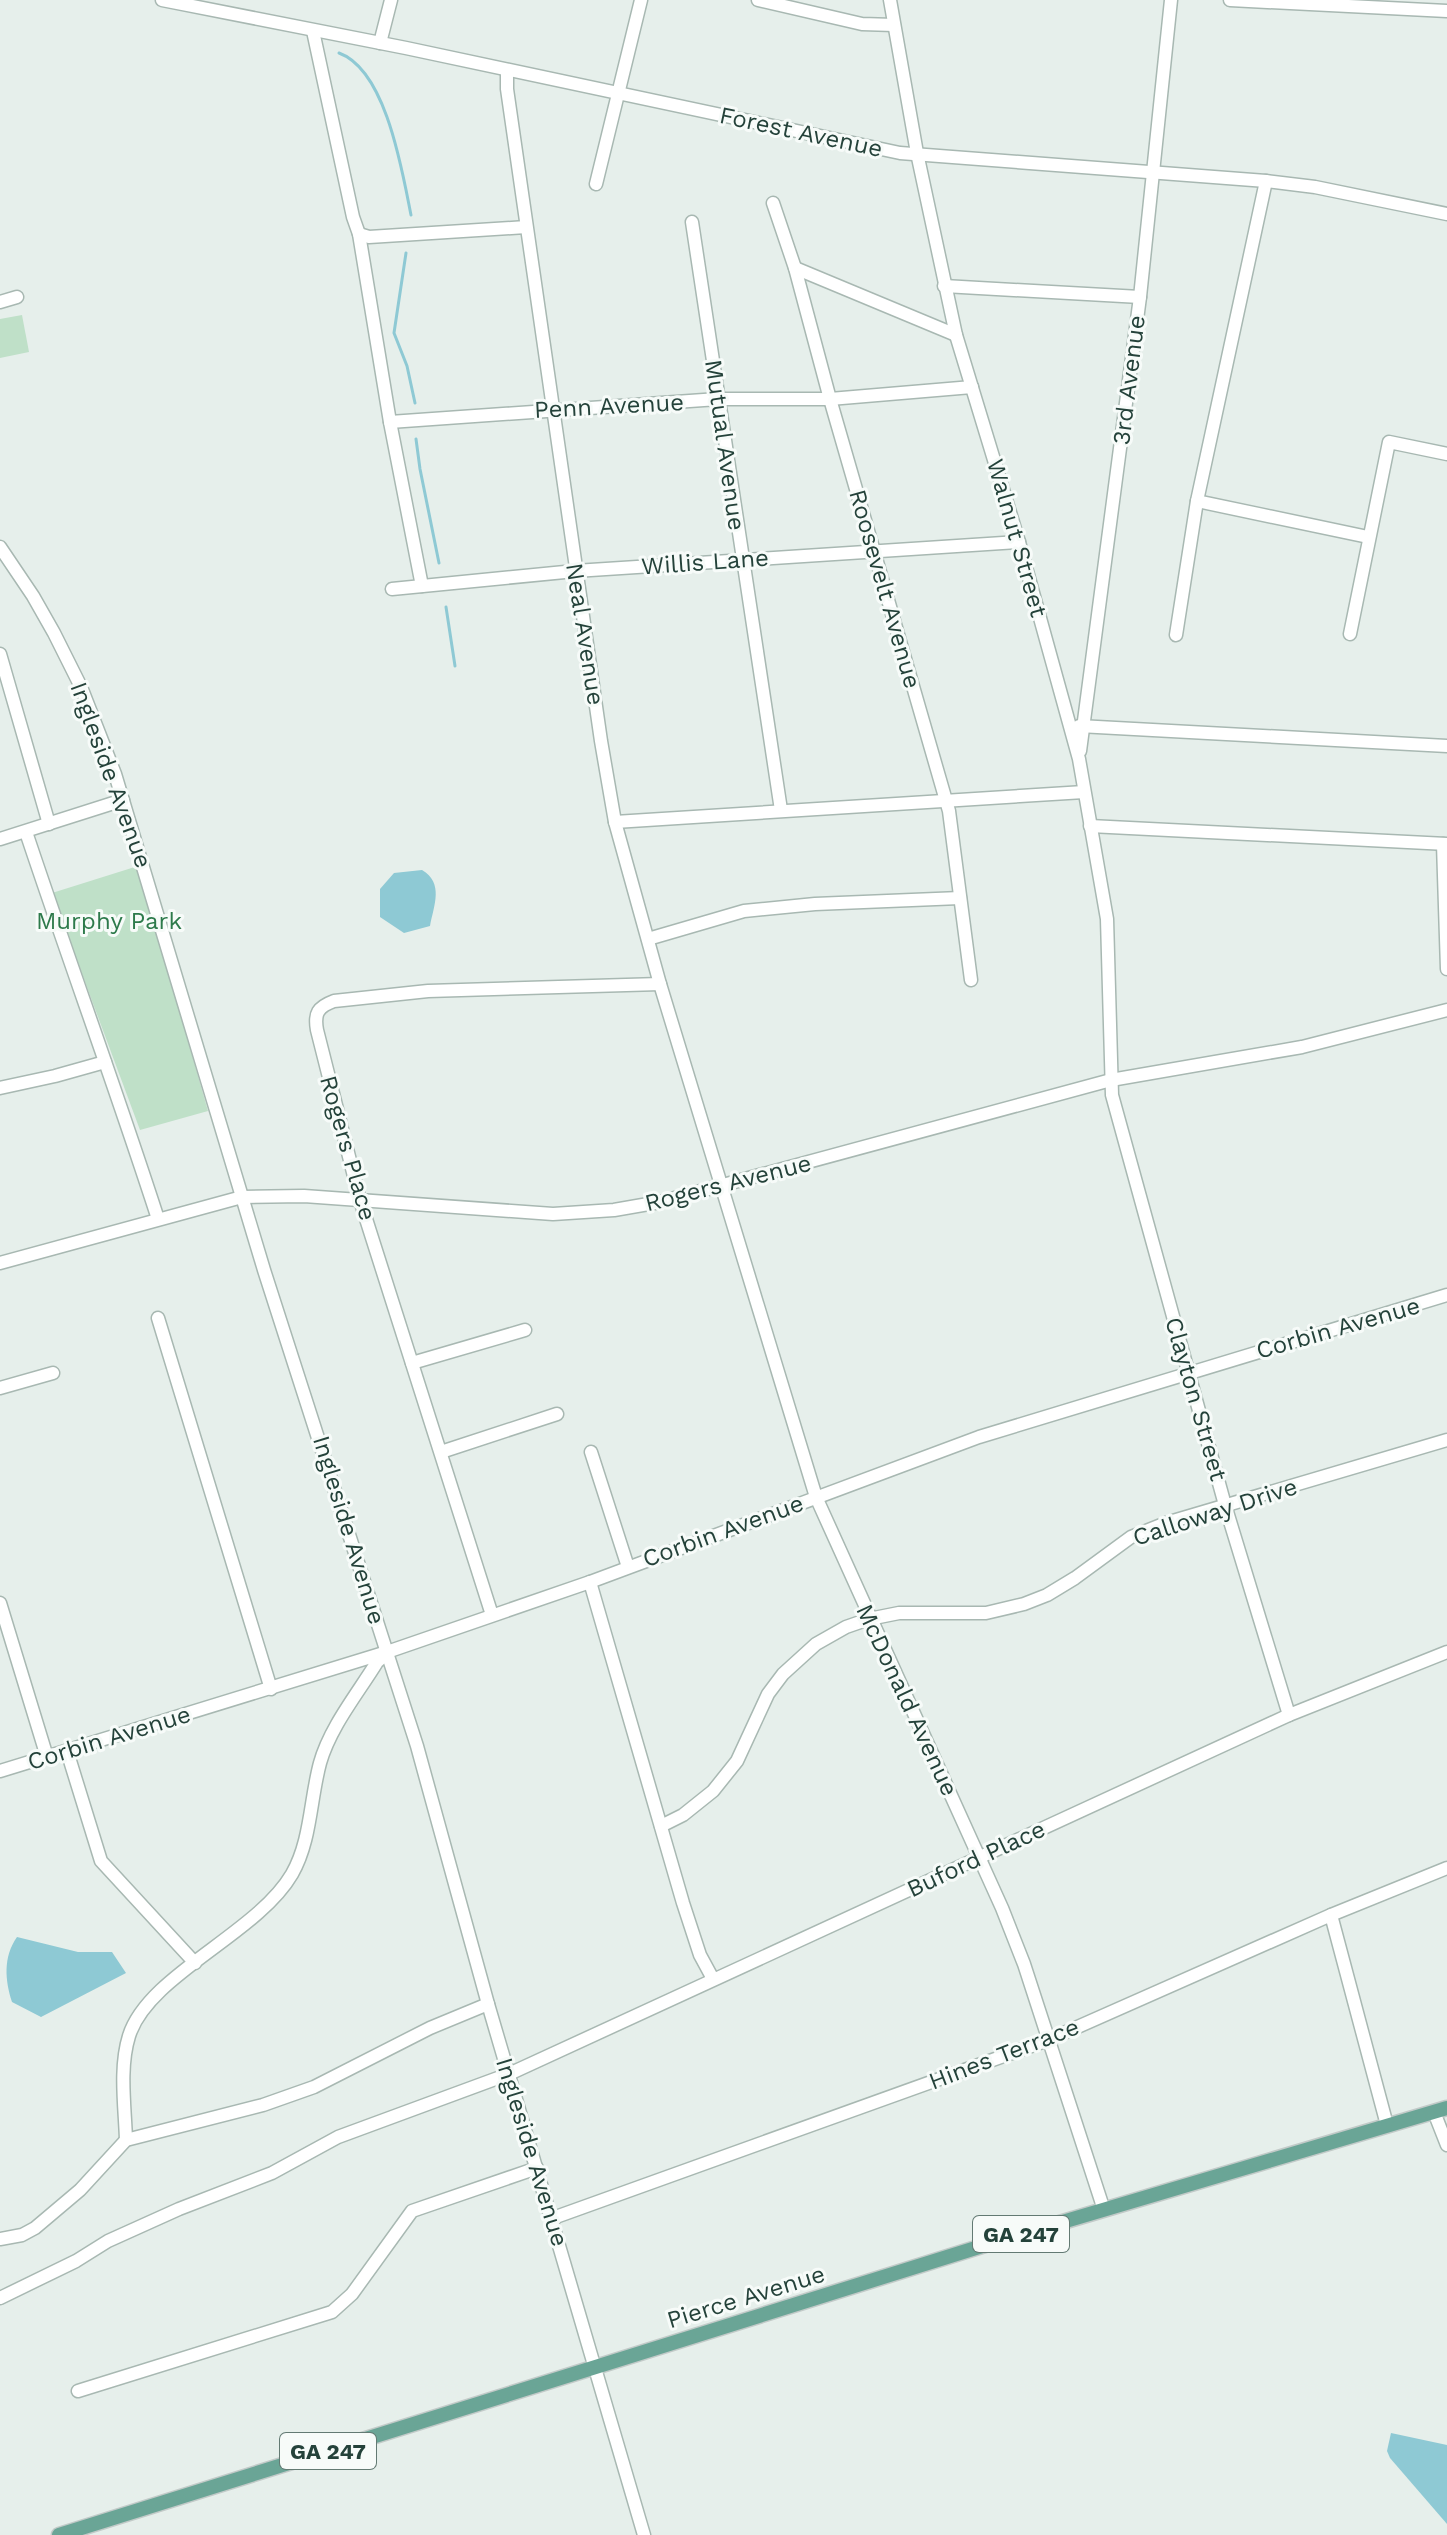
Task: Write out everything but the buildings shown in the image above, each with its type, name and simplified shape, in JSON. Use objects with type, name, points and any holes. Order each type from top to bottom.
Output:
[{"type":"main road","name":"Pierce Avenue","points":[[59,2535],[596,2366],[1441,2110]]},
{"type":"street","name":"Forest Avenue","points":[[162,0],[380,43],[862,146],[1266,181],[1315,187],[1447,214]]},
{"type":"street","points":[[380,43],[391,0]]},
{"type":"street","points":[[596,184],[641,0]]},
{"type":"street","points":[[758,0],[862,24],[894,25]]},
{"type":"street","name":"Walnut Street","points":[[890,0],[917,153],[956,335],[1077,726]]},
{"type":"street","name":"3rd Avenue","points":[[1084,792],[1077,726],[1140,297],[1171,0]]},
{"type":"street","points":[[1230,0],[1427,5],[1447,11]]},
{"type":"street","points":[[313,31],[359,234],[390,422],[422,586]]},
{"type":"street","name":"Neal Avenue","points":[[507,70],[507,89],[575,571],[615,822],[660,984],[722,1186]]},
{"type":"street","points":[[1176,635],[1197,501],[1266,181]]},
{"type":"street","name":"Roosevelt Avenue","points":[[773,203],[795,268],[946,801],[971,980]]},
{"type":"street","name":"Mutual Avenue","points":[[692,222],[781,810]]},
{"type":"street","points":[[359,234],[369,237],[526,227]]},
{"type":"street","points":[[795,268],[956,335]]},
{"type":"street","points":[[944,286],[1140,297]]},
{"type":"street","points":[[0,302],[17,297]]},
{"type":"street","name":"Penn Avenue","points":[[390,422],[718,399],[830,399],[972,387]]},
{"type":"street","points":[[1350,634],[1389,442],[1447,454]]},
{"type":"street","points":[[1197,501],[1368,537]]},
{"type":"street","name":"Willis Lane","points":[[392,589],[575,571],[1019,542]]},
{"type":"street","name":"Ingleside Avenue","points":[[0,547],[33,596],[74,674],[105,745],[123,800],[242,1197],[417,1746],[488,2004],[644,2535]]},
{"type":"street","points":[[0,654],[49,824]]},
{"type":"street","points":[[1077,726],[1447,746]]},
{"type":"street","points":[[615,822],[1084,792],[1108,931],[1111,1080]]},
{"type":"street","points":[[0,839],[123,800]]},
{"type":"street","points":[[1090,826],[1445,844],[1447,969]]},
{"type":"street","points":[[26,832],[158,1219]]},
{"type":"street","points":[[648,939],[744,911],[815,904],[960,898]]},
{"type":"street","name":"Rogers Place","points":[[492,1615],[360,1200],[315,1020],[322,1006],[334,1001],[428,991],[660,984]]},
{"type":"street","name":"Rogers Avenue","points":[[0,1263],[242,1197],[304,1196],[526,1213],[614,1210],[660,1202],[1111,1080],[1302,1047],[1447,1010]]},
{"type":"street","points":[[0,1088],[105,1062]]},
{"type":"street","name":"Clayton Street","points":[[1111,1080],[1112,1095],[1225,1505],[1289,1715]]},
{"type":"street","name":"McDonald Avenue","points":[[722,1186],[816,1497],[980,1858],[1024,1964],[1104,2210]]},
{"type":"street","name":"Corbin Avenue","points":[[0,1771],[387,1652],[590,1582],[979,1437],[1447,1295]]},
{"type":"street","points":[[158,1318],[271,1689]]},
{"type":"street","points":[[412,1363],[525,1330]]},
{"type":"street","points":[[0,1388],[53,1373]]},
{"type":"street","points":[[441,1452],[557,1414]]},
{"type":"street","name":"Calloway Drive","points":[[661,1826],[683,1815],[713,1791],[737,1761],[759,1711],[783,1674],[816,1644],[846,1627],[899,1613],[986,1613],[1024,1604],[1047,1595],[1075,1578],[1131,1537],[1225,1505],[1447,1440]]},
{"type":"street","points":[[591,1452],[628,1567]]},
{"type":"street","points":[[590,1582],[687,1916],[700,1955],[713,1979]]},
{"type":"street","points":[[0,1603],[47,1757]]},
{"type":"street","points":[[126,2140],[124,2065],[128,2038],[135,2021],[147,2005],[264,1907],[287,1882],[300,1859],[321,1760],[333,1734],[377,1662],[387,1652]]},
{"type":"street","name":"Buford Place","points":[[0,2298],[76,2261],[108,2241],[272,2173],[338,2137],[509,2074],[1289,1715],[1447,1652]]},
{"type":"street","points":[[67,1751],[101,1861],[195,1963]]},
{"type":"street","name":"Hines Terrace","points":[[553,2218],[1048,2040],[1331,1915],[1447,1868]]},
{"type":"street","points":[[1331,1915],[1387,2125]]},
{"type":"street","points":[[0,2239],[22,2235],[35,2228],[80,2190],[126,2140],[263,2105],[301,2091],[430,2028],[488,2004]]},
{"type":"street","points":[[1441,2110],[1447,2145]]},
{"type":"street","points":[[78,2391],[332,2312],[352,2294],[412,2211],[537,2168]]},
{"type":"green space","points":[[22,315],[29,352],[0,358],[0,319]]},
{"type":"green space","name":"Murphy Park","points":[[138,866],[208,1111],[140,1130],[52,893]]},
{"type":"water","points":[[422,870],[433,881],[436,895],[430,926],[404,933],[380,917],[380,889],[394,873]]},
{"type":"water","points":[[17,1937],[78,1952],[112,1952],[126,1973],[41,2017],[12,2002],[7,1969],[9,1952]]},
{"type":"water","points":[[1391,2433],[1447,2445],[1447,2524],[1390,2458],[1387,2451]]},
{"type":"waterway","points":[[339,53],[355,63],[369,79],[380,100],[397,148],[411,215]]},
{"type":"waterway","points":[[406,253],[394,333],[407,366],[415,403]]},
{"type":"waterway","points":[[416,439],[439,563]]},
{"type":"waterway","points":[[446,607],[455,666]]}]
